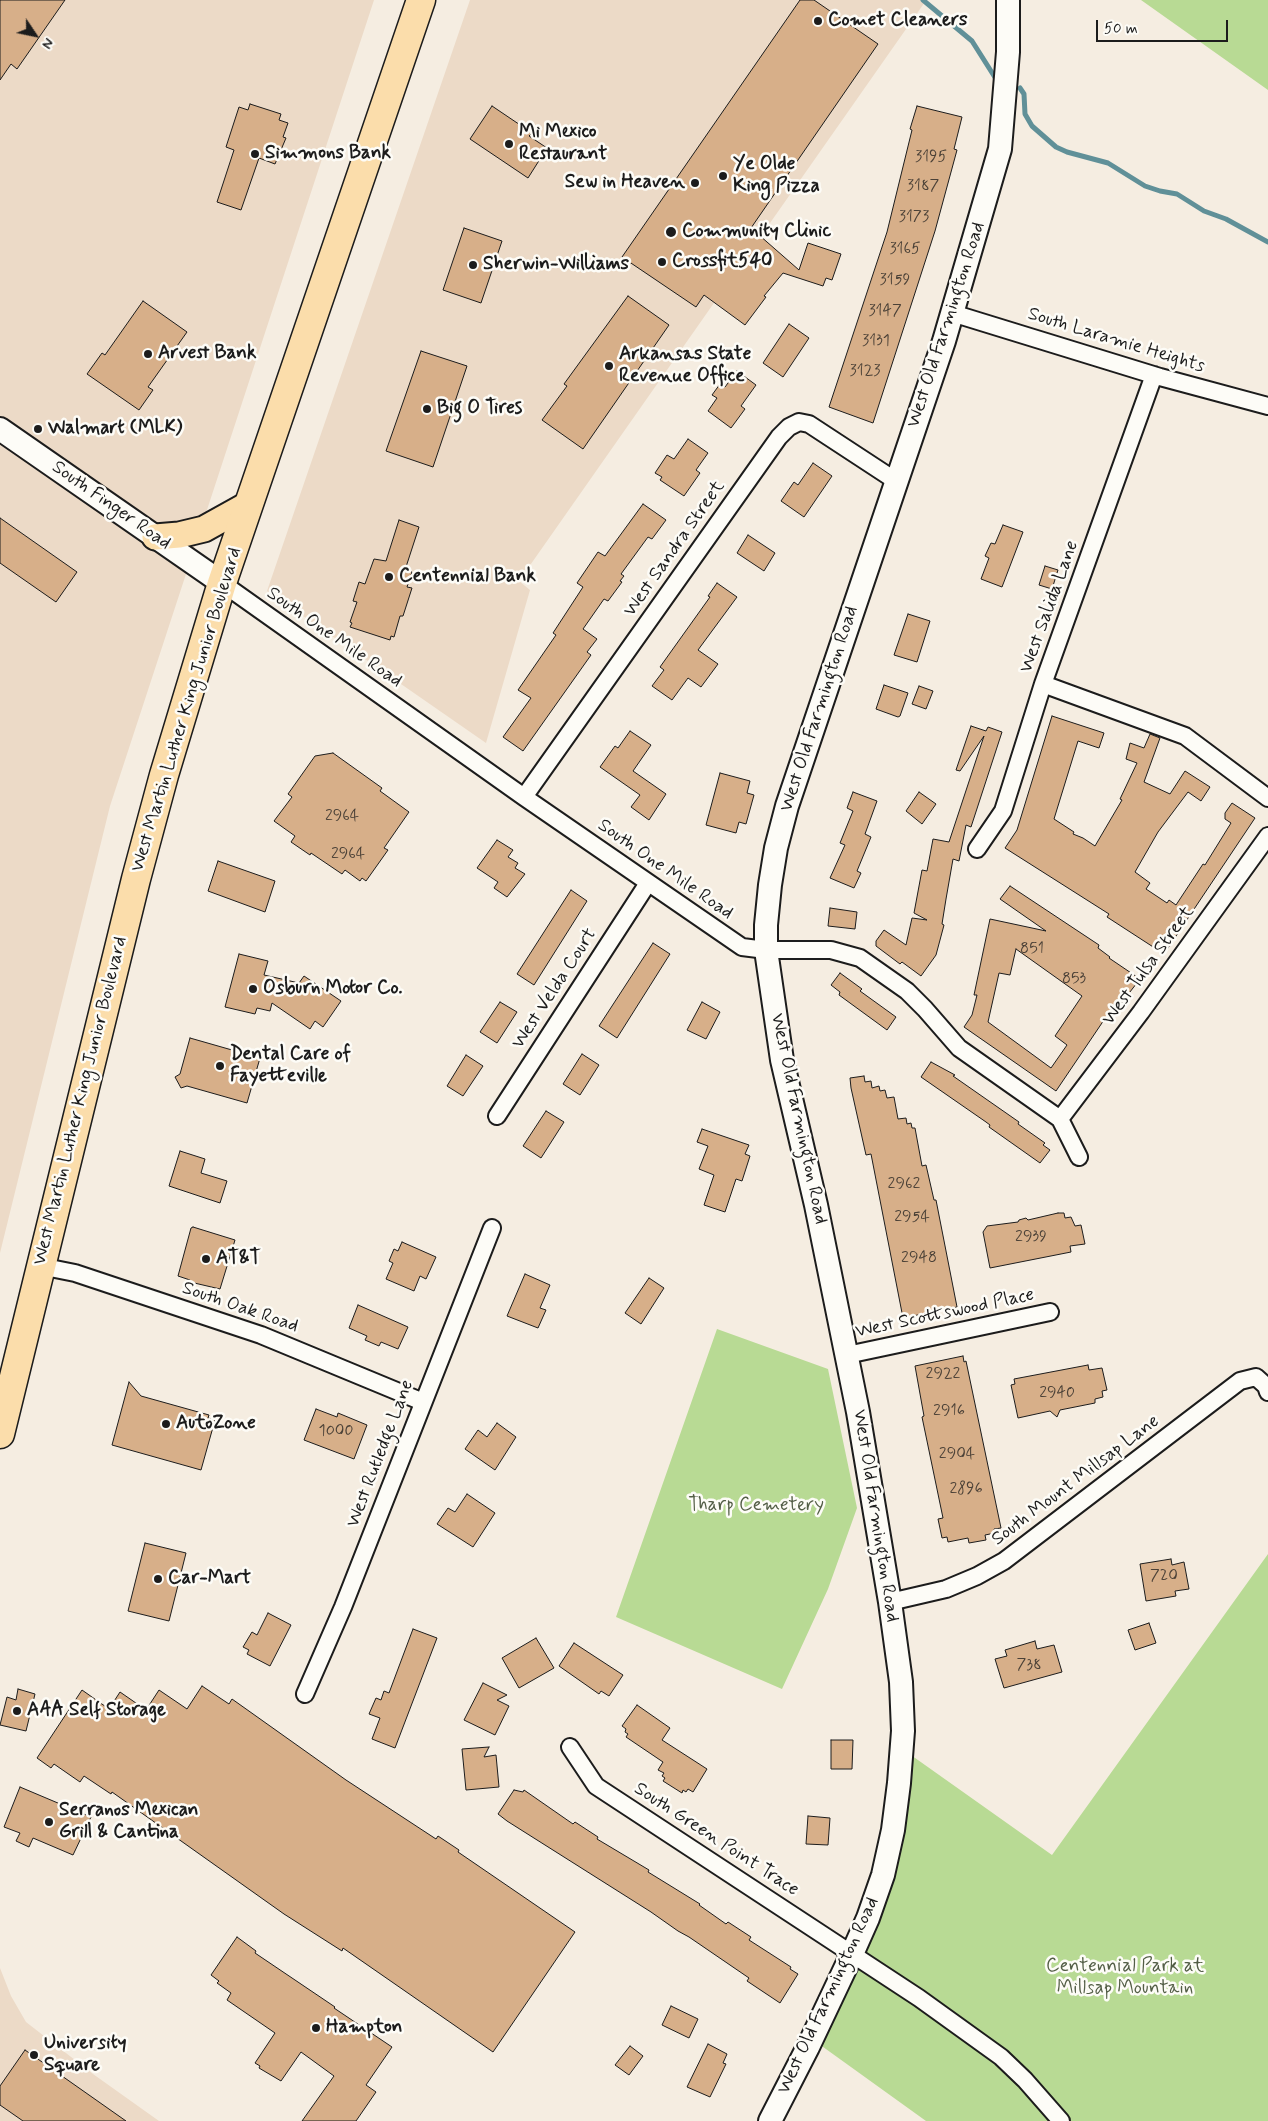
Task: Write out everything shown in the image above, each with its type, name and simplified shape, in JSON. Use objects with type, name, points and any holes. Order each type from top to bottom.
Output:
[{"type":"highway","name":"West Martin Luther King Junior Boulevard","points":[[1,1422],[146,840],[164,775],[222,583],[421,0]]},
{"type":"main road","points":[[155,537],[178,535],[204,529],[249,504]]},
{"type":"street","name":"West Old Farmington Road","points":[[770,2121],[852,1954],[883,1875],[893,1830],[903,1731],[901,1682],[890,1602],[847,1355],[816,1205],[782,1060],[766,950],[766,925],[770,885],[776,848],[787,806],[952,313],[1000,149],[1007,62],[1008,0]]},
{"type":"street","name":"South Laramie Heights","points":[[952,313],[1154,375],[1268,406]]},
{"type":"street","name":"West Salida Lane","points":[[977,849],[1004,811],[1043,684],[1154,375]]},
{"type":"street","name":"West Sandra Street","points":[[524,797],[779,437],[789,427],[799,422],[809,424],[896,481]]},
{"type":"street","name":"South Finger Road","points":[[0,429],[222,583]]},
{"type":"street","name":"South One Mile Road","points":[[222,583],[524,797],[742,947],[766,950],[831,950],[860,958],[907,991],[959,1048],[1060,1119],[1079,1158]]},
{"type":"street","points":[[1043,684],[1185,736],[1268,798]]},
{"type":"street","name":"West Tulsa Street","points":[[1060,1119],[1141,1012],[1268,836]]},
{"type":"street","name":"West Velda Court","points":[[497,1116],[648,883]]},
{"type":"street","name":"West Rutledge Lane","points":[[305,1694],[343,1607],[492,1228]]},
{"type":"street","name":"South Oak Road","points":[[40,1266],[74,1273],[261,1335],[423,1402]]},
{"type":"street","name":"West Scottswood Place","points":[[847,1355],[1050,1312]]},
{"type":"street","name":"South Mount Millsap Lane","points":[[890,1602],[946,1589],[977,1576],[1004,1561],[1240,1381],[1256,1376],[1266,1386],[1268,1392]]},
{"type":"street","name":"South Green Point Trace","points":[[570,1747],[596,1786],[919,1998],[1001,2057],[1025,2080],[1061,2121]]},
{"type":"shaded area","points":[[0,0],[374,0],[110,806],[0,1253]]},
{"type":"shaded area","points":[[470,0],[923,0],[925,2],[519,581],[530,590],[486,743],[267,591]]},
{"type":"shaded area","name":"University Square","points":[[0,1968],[11,1996],[26,2022],[93,2074],[159,2121],[0,2121]]},
{"type":"green space","points":[[1141,0],[1268,0],[1268,90]]},
{"type":"green space","name":"Tharp Cemetery","points":[[717,1329],[828,1369],[857,1508],[828,1589],[782,1689],[616,1617]]},
{"type":"green space","name":"Centennial Park at Millsap Mountain","points":[[1268,1554],[1268,2121],[926,2121],[812,2039],[868,1918],[901,1748],[1052,1855]]},
{"type":"building","points":[[0,0],[65,0],[17,69],[11,64],[0,80]]},
{"type":"building","points":[[800,0],[814,0],[878,44],[751,228],[799,270],[808,243],[841,254],[832,280],[826,278],[823,286],[783,273],[764,296],[766,297],[745,325],[704,295],[696,307],[622,257]]},
{"type":"building","name":"Simmons Bank","points":[[250,104],[281,114],[279,120],[288,123],[283,137],[286,138],[275,164],[259,158],[241,210],[217,202],[234,150],[226,147],[239,107],[248,110]]},
{"type":"building","name":"Mi Mexico Restaurant","points":[[492,106],[532,133],[529,136],[547,148],[528,178],[470,139]]},
{"type":"building","points":[[917,106],[962,117],[954,149],[957,150],[935,231],[873,423],[829,407],[887,232]]},
{"type":"building","name":"Sherwin-Williams","points":[[464,228],[502,241],[481,303],[443,290]]},
{"type":"building","name":"Arkansas State Revenue Office","points":[[628,296],[669,325],[583,449],[542,420],[567,386],[564,384]]},
{"type":"building","name":"Arvest Bank","points":[[143,301],[187,332],[148,387],[153,390],[139,410],[87,374],[102,353],[105,355]]},
{"type":"building","points":[[789,324],[809,338],[783,377],[763,363]]},
{"type":"building","name":"Big O Tires","points":[[421,351],[467,366],[433,467],[386,451]]},
{"type":"building","points":[[737,371],[756,385],[741,406],[745,409],[731,428],[708,411],[717,398],[712,395],[720,384],[725,387]]},
{"type":"building","points":[[688,439],[708,453],[696,470],[700,473],[684,496],[660,480],[662,477],[655,473],[667,455],[674,459]]},
{"type":"building","points":[[813,463],[832,476],[804,517],[781,501],[794,482],[798,485]]},
{"type":"building","points":[[643,504],[666,520],[652,539],[648,537],[621,574],[624,576],[620,581],[622,582],[608,601],[604,599],[583,629],[597,639],[587,652],[591,655],[523,751],[503,737],[531,698],[518,690],[556,635],[553,633],[583,587],[577,583],[598,552],[605,556]]},
{"type":"building","points":[[0,518],[77,572],[56,602],[0,563]]},
{"type":"building","name":"Centennial Bank","points":[[399,520],[419,527],[405,570],[412,572],[407,587],[412,588],[403,616],[400,616],[394,637],[391,636],[390,640],[350,627],[352,623],[350,622],[357,602],[353,601],[359,582],[365,584],[374,559],[386,561]]},
{"type":"building","points":[[1003,525],[1023,532],[1002,587],[981,579],[989,558],[985,556],[991,543],[995,544]]},
{"type":"building","points":[[748,535],[775,553],[764,571],[737,553]]},
{"type":"building","points":[[1045,566],[1058,570],[1052,589],[1039,585]]},
{"type":"building","points":[[717,583],[737,597],[698,650],[718,664],[701,687],[688,678],[672,700],[652,686],[664,670],[660,667],[710,597],[708,596]]},
{"type":"building","points":[[908,614],[930,621],[917,662],[894,655]]},
{"type":"building","points":[[884,685],[908,693],[898,717],[876,709]]},
{"type":"building","points":[[919,686],[933,691],[926,709],[912,704]]},
{"type":"building","points":[[1052,716],[1104,733],[1099,748],[1078,741],[1054,819],[1074,832],[1073,834],[1095,846],[1122,800],[1120,799],[1137,763],[1126,759],[1130,743],[1144,748],[1150,734],[1160,738],[1144,782],[1170,794],[1185,771],[1210,787],[1201,801],[1188,792],[1158,832],[1135,872],[1150,883],[1146,889],[1167,903],[1169,900],[1176,905],[1203,864],[1205,865],[1231,823],[1225,819],[1225,813],[1232,803],[1255,818],[1164,954],[1107,917],[1109,914],[1005,848],[1017,830]]},
{"type":"building","points":[[971,726],[986,731],[988,727],[1002,732],[971,827],[966,825],[959,861],[953,859],[942,924],[944,925],[936,955],[921,976],[902,962],[900,964],[876,946],[876,941],[884,930],[906,945],[912,918],[927,920],[914,913],[922,870],[927,871],[933,839],[949,842],[984,736],[960,771],[956,770]]},
{"type":"building","points":[[630,731],[651,745],[633,771],[666,794],[649,820],[631,807],[640,795],[600,767],[615,746],[618,748]]},
{"type":"building","points":[[333,753],[382,788],[380,791],[409,812],[384,848],[388,850],[366,881],[362,878],[360,881],[345,870],[342,874],[311,853],[310,855],[291,842],[295,836],[274,821],[292,797],[288,794],[315,756]]},
{"type":"building","points":[[720,773],[750,781],[747,793],[754,795],[746,824],[739,822],[736,833],[706,825]]},
{"type":"building","points":[[853,792],[877,801],[865,834],[871,837],[857,871],[861,873],[854,888],[830,878],[845,845],[840,843],[853,811],[847,808]]},
{"type":"building","points":[[919,792],[936,804],[922,824],[906,811]]},
{"type":"building","points":[[497,840],[513,850],[508,857],[518,863],[515,868],[525,874],[507,897],[494,888],[498,882],[477,868]]},
{"type":"building","points":[[218,861],[275,881],[265,912],[208,891]]},
{"type":"building","points":[[1010,886],[1099,945],[1098,948],[1109,958],[1140,979],[1109,1019],[1106,1017],[1056,1091],[964,1027],[972,1015],[977,995],[974,995],[990,919],[1046,931],[1000,899]],"holes":[[[1016,949],[1082,996],[1055,1036],[1067,1045],[1051,1068],[988,1022],[999,973],[1010,975]]]},
{"type":"building","points":[[571,890],[587,901],[534,985],[517,974]]},
{"type":"building","points":[[830,908],[857,912],[855,929],[828,926]]},
{"type":"building","points":[[653,943],[670,954],[617,1038],[599,1026]]},
{"type":"building","points":[[239,954],[268,961],[264,975],[299,983],[304,976],[341,1001],[323,1027],[315,1021],[310,1029],[272,1003],[270,1011],[257,1008],[255,1014],[225,1007]]},
{"type":"building","points":[[840,973],[862,989],[860,991],[896,1017],[887,1030],[839,995],[840,992],[831,985]]},
{"type":"building","points":[[500,1002],[517,1012],[497,1043],[480,1032]]},
{"type":"building","points":[[702,1002],[720,1012],[706,1039],[687,1030]]},
{"type":"building","name":"Dental Care of Fayetteville","points":[[190,1038],[260,1058],[247,1103],[187,1086],[181,1088],[175,1077],[180,1074]]},
{"type":"building","points":[[582,1054],[599,1065],[580,1095],[563,1084]]},
{"type":"building","points":[[466,1055],[483,1066],[463,1096],[447,1086]]},
{"type":"building","points":[[931,1062],[955,1075],[953,1076],[1019,1122],[1018,1124],[1045,1143],[1043,1145],[1050,1150],[1040,1163],[989,1127],[990,1125],[986,1122],[921,1077]]},
{"type":"building","points":[[864,1076],[865,1082],[871,1081],[872,1088],[879,1086],[880,1091],[885,1090],[887,1098],[894,1097],[898,1119],[906,1118],[907,1124],[911,1123],[912,1128],[915,1128],[922,1166],[926,1165],[934,1200],[936,1200],[957,1307],[903,1318],[871,1154],[866,1155],[851,1088],[850,1078]]},
{"type":"building","points":[[546,1111],[564,1122],[541,1158],[523,1146]]},
{"type":"building","points":[[702,1129],[749,1145],[745,1154],[750,1156],[742,1181],[736,1179],[725,1212],[704,1205],[714,1175],[699,1169],[708,1146],[697,1142]]},
{"type":"building","points":[[180,1151],[205,1159],[201,1173],[227,1181],[220,1203],[169,1186]]},
{"type":"building","points":[[1064,1213],[1065,1218],[1071,1217],[1075,1226],[1081,1225],[1085,1244],[1070,1246],[1071,1252],[990,1268],[983,1232],[987,1226],[1018,1222],[1026,1218],[1028,1220]]},
{"type":"building","name":"AT&T","points":[[191,1228],[235,1240],[220,1289],[190,1282],[190,1280],[178,1276]]},
{"type":"building","points":[[402,1242],[436,1257],[426,1279],[420,1276],[414,1291],[386,1279],[393,1263],[389,1261],[394,1249],[398,1251]]},
{"type":"building","points":[[525,1274],[550,1285],[540,1308],[546,1310],[538,1328],[507,1316]]},
{"type":"building","points":[[649,1278],[664,1288],[641,1324],[625,1313]]},
{"type":"building","points":[[358,1305],[408,1327],[398,1349],[381,1342],[379,1346],[365,1340],[367,1336],[349,1328]]},
{"type":"building","points":[[963,1356],[964,1362],[966,1361],[1001,1528],[994,1529],[995,1533],[985,1535],[986,1540],[969,1543],[968,1538],[948,1542],[947,1537],[942,1538],[938,1519],[943,1518],[922,1417],[924,1416],[915,1366]]},
{"type":"building","points":[[1088,1365],[1089,1370],[1102,1368],[1107,1390],[1102,1391],[1103,1397],[1095,1399],[1095,1403],[1060,1410],[1057,1417],[1050,1411],[1018,1418],[1011,1385],[1015,1384],[1014,1379]]},
{"type":"building","name":"AutoZone","points":[[129,1382],[141,1396],[209,1415],[208,1418],[215,1420],[201,1470],[112,1445]]},
{"type":"building","points":[[316,1409],[337,1417],[338,1413],[367,1425],[354,1459],[304,1440]]},
{"type":"building","points":[[497,1423],[516,1437],[495,1470],[465,1449],[478,1430],[487,1437]]},
{"type":"building","points":[[467,1494],[495,1513],[473,1547],[437,1524],[448,1508],[455,1512]]},
{"type":"building","name":"Car-Mart","points":[[145,1543],[186,1553],[169,1621],[128,1611]]},
{"type":"building","points":[[1171,1559],[1172,1565],[1184,1562],[1189,1589],[1175,1591],[1176,1596],[1146,1601],[1140,1564]]},
{"type":"building","points":[[268,1613],[291,1625],[270,1666],[247,1654],[249,1650],[243,1647],[252,1632],[257,1635]]},
{"type":"building","points":[[1149,1623],[1156,1643],[1135,1650],[1128,1630]]},
{"type":"building","points":[[413,1629],[437,1638],[395,1748],[372,1739],[380,1718],[369,1714],[376,1698],[381,1700],[384,1691],[389,1693]]},
{"type":"building","points":[[536,1638],[554,1668],[519,1688],[502,1658]]},
{"type":"building","points":[[1035,1641],[1037,1649],[1054,1645],[1062,1672],[1004,1688],[995,1659],[1007,1656],[1005,1650]]},
{"type":"building","points":[[574,1643],[623,1675],[609,1696],[601,1691],[599,1694],[559,1666]]},
{"type":"building","points":[[483,1683],[507,1695],[497,1700],[509,1706],[495,1735],[464,1720]]},
{"type":"building","points":[[202,1686],[229,1704],[232,1699],[346,1780],[436,1839],[438,1836],[459,1850],[458,1852],[575,1932],[493,2052],[343,1948],[342,1951],[284,1914],[112,1792],[111,1794],[84,1776],[80,1782],[54,1764],[51,1768],[37,1758],[82,1690],[109,1709],[120,1692],[146,1710],[159,1690],[187,1709]]},
{"type":"building","name":"AAA Self Storage","points":[[18,1689],[35,1694],[26,1731],[0,1725],[7,1697],[16,1700]]},
{"type":"building","points":[[637,1705],[670,1728],[662,1740],[707,1769],[693,1792],[688,1789],[686,1792],[683,1790],[682,1793],[663,1781],[665,1778],[662,1776],[664,1773],[658,1770],[663,1762],[626,1737],[628,1734],[622,1726]]},
{"type":"building","points":[[831,1740],[853,1740],[852,1769],[831,1769]]},
{"type":"building","points":[[489,1747],[484,1757],[496,1755],[499,1787],[466,1790],[462,1749]]},
{"type":"building","name":"Serranos Mexican Grill & Cantina","points":[[20,1787],[91,1817],[73,1855],[33,1838],[29,1847],[16,1841],[20,1833],[4,1827]]},
{"type":"building","points":[[514,1790],[523,1792],[524,1790],[573,1824],[575,1822],[598,1837],[597,1839],[649,1870],[648,1872],[700,1904],[726,1924],[728,1922],[751,1937],[749,1940],[791,1967],[790,1969],[798,1974],[780,2003],[747,1981],[749,1978],[689,1937],[498,1814]]},
{"type":"building","points":[[808,1816],[830,1818],[828,1845],[806,1844]]},
{"type":"building","name":"Hampton","points":[[237,1937],[256,1951],[255,1953],[392,2047],[366,2085],[376,2092],[356,2121],[302,2121],[334,2076],[301,2052],[281,2081],[259,2068],[260,2066],[255,2063],[275,2033],[227,2000],[231,1993],[217,1983],[219,1981],[211,1975]]},
{"type":"building","points":[[671,2006],[698,2019],[689,2038],[662,2025]]},
{"type":"building","points":[[708,2044],[727,2054],[723,2063],[726,2064],[710,2097],[687,2087]]},
{"type":"building","points":[[630,2046],[643,2056],[629,2075],[615,2065]]},
{"type":"building","points":[[25,2050],[126,2121],[23,2121],[0,2105],[0,2086]]},
{"type":"waterway","points":[[923,0],[972,41],[996,79]]},
{"type":"waterway","points":[[1020,88],[1024,94],[1025,114],[1032,126],[1056,147],[1067,152],[1108,163],[1145,186],[1177,194],[1204,211],[1226,219],[1268,242]]},
{"type":"place","name":"Comet Cleaners","points":[[818,21]]},
{"type":"place","name":"Mi Mexico Restaurant","points":[[509,144]]},
{"type":"place","name":"Simmons Bank","points":[[255,154]]},
{"type":"place","name":"Ye Olde King Pizza","points":[[723,176]]},
{"type":"place","name":"Sew in Heaven","points":[[695,183]]},
{"type":"place","name":"Community Clinic","points":[[671,232]]},
{"type":"place","name":"Crossfit540","points":[[662,262]]},
{"type":"place","name":"Sherwin-Williams","points":[[473,265]]},
{"type":"place","name":"Arvest Bank","points":[[148,354]]},
{"type":"place","name":"Arkansas State Revenue Office","points":[[609,366]]},
{"type":"place","name":"Big O Tires","points":[[427,409]]},
{"type":"place","name":"Walmart (MLK)","points":[[38,429]]},
{"type":"place","name":"Centennial Bank","points":[[389,577]]},
{"type":"place","name":"Osburn Motor Co.","points":[[253,989]]},
{"type":"place","name":"Dental Care of Fayetteville","points":[[220,1066]]},
{"type":"place","name":"AT&T","points":[[206,1259]]},
{"type":"place","name":"AutoZone","points":[[166,1424]]},
{"type":"place","name":"Car-Mart","points":[[158,1579]]},
{"type":"place","name":"AAA Self Storage","points":[[17,1711]]},
{"type":"place","name":"Serranos Mexican Grill & Cantina","points":[[49,1822]]},
{"type":"place","name":"Hampton","points":[[316,2028]]},
{"type":"place","name":"University Square","points":[[34,2055]]}]
